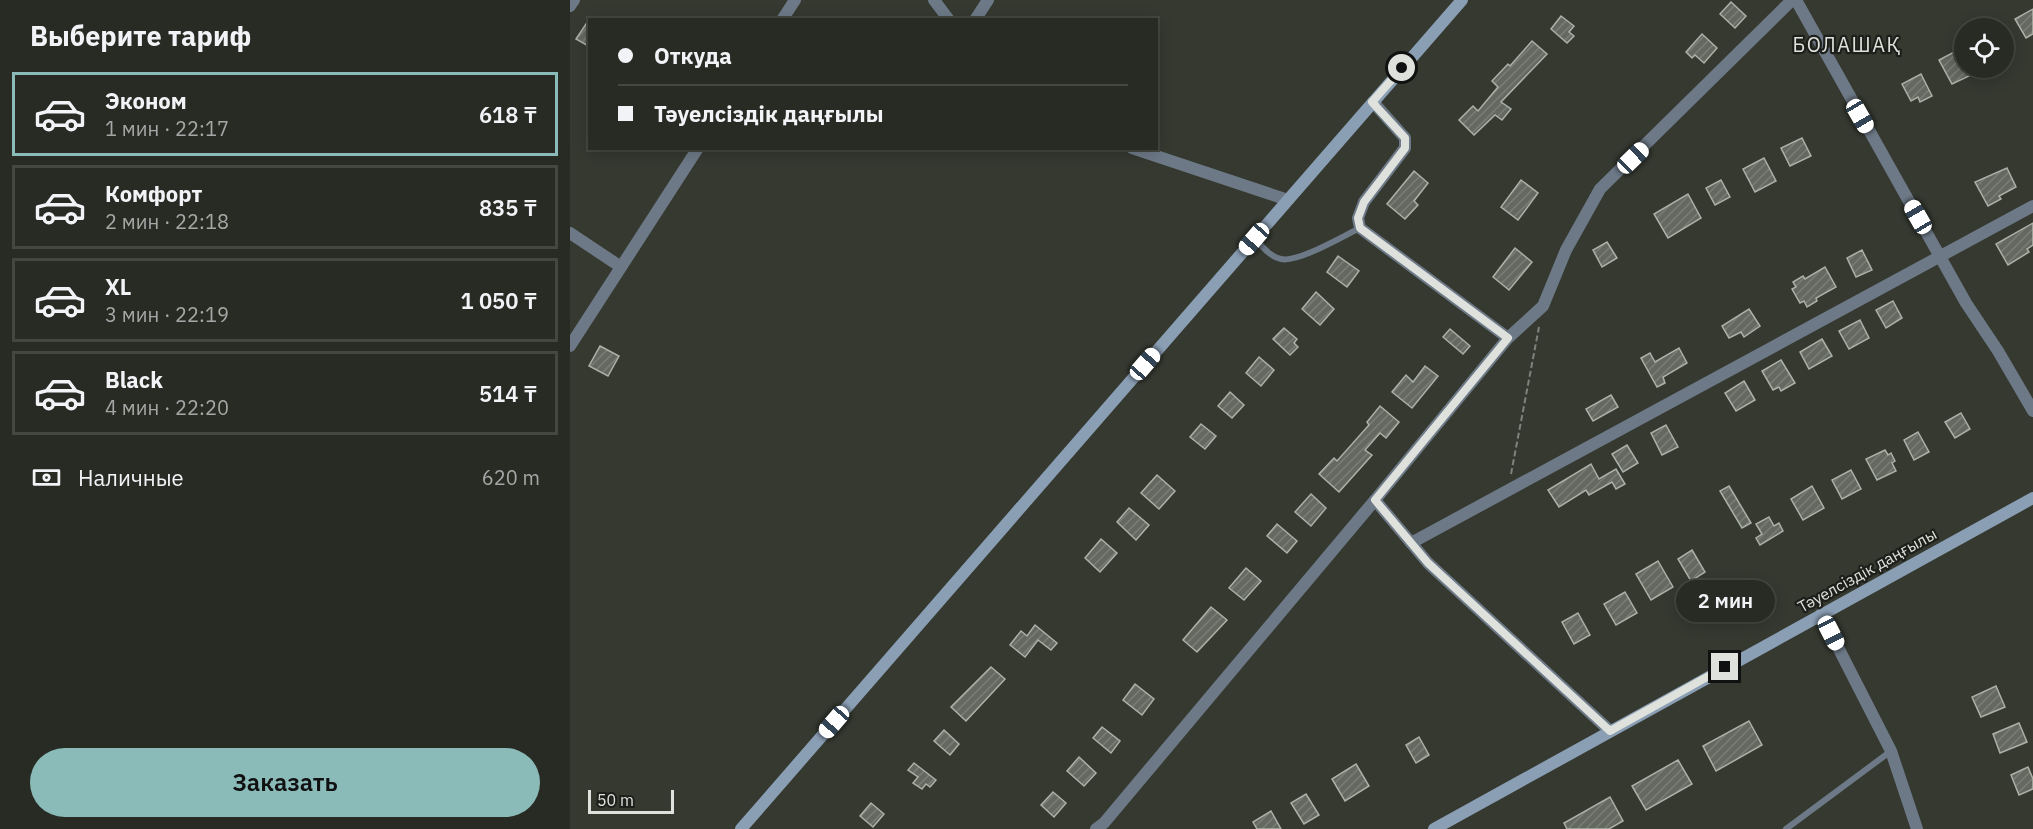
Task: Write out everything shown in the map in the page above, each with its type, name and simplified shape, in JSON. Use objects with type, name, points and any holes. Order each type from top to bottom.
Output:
[{"type":"main road","points":[[741,829],[1462,0]]},
{"type":"main road","name":"Тәуелсіздік даңғылы","points":[[1434,829],[2033,498]]},
{"type":"street","points":[[570,6],[574,0]]},
{"type":"street","points":[[783,18],[795,0]]},
{"type":"street","points":[[934,0],[948,18]]},
{"type":"street","points":[[976,18],[988,0]]},
{"type":"street","points":[[1096,829],[1104,823],[1508,338],[1543,306],[1566,250],[1600,189],[1794,0],[1966,303],[1998,351],[2033,411]]},
{"type":"street","points":[[1372,102],[1405,138],[1405,148],[1364,202],[1358,218],[1360,228],[1508,338]]},
{"type":"street","points":[[570,346],[697,150]]},
{"type":"street","points":[[1138,150],[1288,200]]},
{"type":"street","points":[[1411,543],[2033,206]]},
{"type":"street","points":[[570,233],[621,267]]},
{"type":"street","points":[[1375,500],[1428,563],[1610,731]]},
{"type":"street","points":[[1821,614],[1891,751],[1917,829]]},
{"type":"lane","points":[[1254,239],[1270,254],[1282,260],[1306,254],[1360,228]]},
{"type":"lane","points":[[1786,829],[1891,751]]},
{"type":"path","points":[[1508,489],[1543,306]]},
{"type":"building","points":[[1731,2],[1746,16],[1735,28],[1720,14]]},
{"type":"building","points":[[2033,9],[2033,34],[2026,38],[2015,19]]},
{"type":"building","points":[[1561,16],[1574,26],[1569,32],[1574,36],[1567,43],[1551,29]]},
{"type":"building","points":[[588,21],[588,46],[576,39]]},
{"type":"building","points":[[1702,34],[1717,48],[1704,63],[1695,55],[1692,58],[1686,52]]},
{"type":"building","points":[[1532,41],[1547,54],[1501,102],[1511,109],[1502,120],[1495,115],[1474,135],[1459,120],[1473,106],[1478,111],[1498,87],[1492,81],[1508,64],[1510,66]]},
{"type":"building","points":[[1954,52],[1954,78],[1965,78],[1952,84],[1939,60]]},
{"type":"building","points":[[1921,74],[1932,96],[1920,102],[1918,97],[1911,101],[1902,84]]},
{"type":"building","points":[[1802,138],[1811,156],[1790,166],[1781,148]]},
{"type":"building","points":[[1764,158],[1776,181],[1755,192],[1743,169]]},
{"type":"building","points":[[2007,168],[2016,187],[1999,196],[2001,199],[1988,206],[1975,182]]},
{"type":"building","points":[[1414,171],[1428,183],[1414,201],[1418,205],[1405,219],[1387,204]]},
{"type":"building","points":[[1521,180],[1538,193],[1518,220],[1501,207]]},
{"type":"building","points":[[1721,180],[1730,197],[1715,205],[1706,188]]},
{"type":"building","points":[[1688,194],[1701,218],[1668,238],[1654,214]]},
{"type":"building","points":[[2033,223],[2033,245],[2027,249],[2029,252],[2008,265],[1996,244]]},
{"type":"building","points":[[1607,242],[1617,258],[1602,267],[1593,250]]},
{"type":"building","points":[[1515,248],[1532,262],[1509,290],[1493,277]]},
{"type":"building","points":[[1862,250],[1872,270],[1856,277],[1847,258]]},
{"type":"building","points":[[1338,256],[1359,271],[1347,287],[1327,272]]},
{"type":"building","points":[[1825,267],[1836,287],[1816,298],[1817,301],[1807,307],[1804,301],[1800,303],[1792,289],[1796,287],[1793,282],[1803,276],[1805,279]]},
{"type":"building","points":[[1316,292],[1334,309],[1320,325],[1302,309]]},
{"type":"building","points":[[1893,301],[1902,318],[1886,328],[1876,310]]},
{"type":"building","points":[[1749,309],[1760,326],[1744,337],[1741,332],[1729,338],[1722,326]]},
{"type":"building","points":[[1860,320],[1869,338],[1849,349],[1839,331]]},
{"type":"building","points":[[1284,328],[1297,339],[1294,343],[1298,347],[1290,355],[1273,339]]},
{"type":"building","points":[[1450,329],[1470,346],[1463,354],[1443,337]]},
{"type":"building","points":[[1822,339],[1832,356],[1809,369],[1800,352]]},
{"type":"building","points":[[600,346],[619,356],[608,376],[589,366]]},
{"type":"building","points":[[1679,348],[1687,363],[1663,377],[1665,383],[1657,387],[1641,358],[1650,353],[1655,362]]},
{"type":"building","points":[[1259,357],[1274,370],[1261,386],[1246,373]]},
{"type":"building","points":[[1781,360],[1795,383],[1781,391],[1779,387],[1773,390],[1762,371]]},
{"type":"building","points":[[1425,366],[1438,376],[1412,408],[1392,392],[1406,375],[1413,382]]},
{"type":"building","points":[[1744,381],[1755,400],[1736,411],[1725,393]]},
{"type":"building","points":[[1230,392],[1244,405],[1232,418],[1218,406]]},
{"type":"building","points":[[1611,395],[1618,407],[1593,421],[1586,409]]},
{"type":"building","points":[[1380,406],[1399,422],[1386,438],[1380,433],[1365,450],[1372,455],[1339,492],[1319,474],[1334,458],[1337,461],[1369,425],[1367,422]]},
{"type":"building","points":[[1961,413],[1970,429],[1955,438],[1945,422]]},
{"type":"building","points":[[1201,424],[1216,436],[1205,449],[1190,437]]},
{"type":"building","points":[[1666,425],[1678,447],[1662,455],[1651,433]]},
{"type":"building","points":[[1918,432],[1929,452],[1914,460],[1904,440]]},
{"type":"building","points":[[1627,445],[1638,463],[1623,472],[1612,454]]},
{"type":"building","points":[[1885,450],[1888,455],[1891,453],[1896,471],[1877,480],[1866,459]]},
{"type":"building","points":[[1591,464],[1599,479],[1616,469],[1625,484],[1616,489],[1612,482],[1589,495],[1586,490],[1559,507],[1548,490]]},
{"type":"building","points":[[1851,470],[1861,489],[1842,499],[1832,480]]},
{"type":"building","points":[[1157,475],[1175,491],[1159,509],[1141,493]]},
{"type":"building","points":[[1729,486],[1751,523],[1742,528],[1720,491]]},
{"type":"building","points":[[1812,486],[1824,508],[1803,520],[1791,499]]},
{"type":"building","points":[[1311,494],[1326,508],[1311,526],[1295,512]]},
{"type":"building","points":[[1129,508],[1149,525],[1136,540],[1117,522]]},
{"type":"building","points":[[1769,517],[1774,526],[1779,523],[1783,531],[1760,545],[1756,538],[1762,534],[1756,524]]},
{"type":"building","points":[[1277,524],[1297,541],[1287,553],[1267,536]]},
{"type":"building","points":[[1101,539],[1117,553],[1100,572],[1085,558]]},
{"type":"building","points":[[1692,550],[1705,572],[1691,581],[1678,559]]},
{"type":"building","points":[[1658,561],[1673,587],[1651,600],[1636,574]]},
{"type":"building","points":[[1246,568],[1261,581],[1244,600],[1229,588]]},
{"type":"building","points":[[1625,592],[1637,613],[1616,625],[1604,604]]},
{"type":"building","points":[[1211,607],[1227,620],[1197,652],[1183,640]]},
{"type":"building","points":[[1578,613],[1590,635],[1574,644],[1562,622]]},
{"type":"building","points":[[1035,625],[1057,643],[1051,650],[1038,640],[1025,657],[1010,645],[1021,631],[1027,636]]},
{"type":"building","points":[[991,667],[1005,679],[966,721],[951,707]]},
{"type":"building","points":[[1135,684],[1154,699],[1142,715],[1123,700]]},
{"type":"building","points":[[1996,686],[2005,707],[1981,717],[1972,697]]},
{"type":"building","points":[[1749,721],[1762,745],[1716,771],[1703,746]]},
{"type":"building","points":[[2019,723],[2027,742],[2000,753],[1993,734]]},
{"type":"building","points":[[1102,727],[1120,741],[1111,753],[1093,738]]},
{"type":"building","points":[[944,730],[959,744],[950,755],[934,741]]},
{"type":"building","points":[[1419,737],[1429,755],[1416,763],[1406,745]]},
{"type":"building","points":[[1079,757],[1096,773],[1084,786],[1067,771]]},
{"type":"building","points":[[1678,760],[1692,784],[1646,810],[1632,786]]},
{"type":"building","points":[[914,763],[936,780],[930,787],[926,784],[922,789],[913,783],[918,777],[908,770]]},
{"type":"building","points":[[1356,764],[1369,786],[1345,801],[1332,779]]},
{"type":"building","points":[[2028,767],[2033,779],[2033,789],[2019,795],[2011,775]]},
{"type":"building","points":[[1053,792],[1066,803],[1054,817],[1041,805]]},
{"type":"building","points":[[1306,794],[1319,815],[1304,824],[1291,803]]},
{"type":"building","points":[[1610,797],[1623,821],[1609,829],[1567,829],[1564,823]]},
{"type":"building","points":[[871,803],[884,814],[873,827],[860,816]]},
{"type":"building","points":[[1271,811],[1281,829],[1257,829],[1253,822]]},
{"type":"district","name":"БОЛАШАҚ","points":[[1847,45]]},
{"type":"route","points":[[1402,68],[1372,102],[1405,138],[1405,148],[1364,202],[1358,218],[1360,228],[1508,338],[1375,500],[1428,563],[1610,731],[1725,667]]}]
